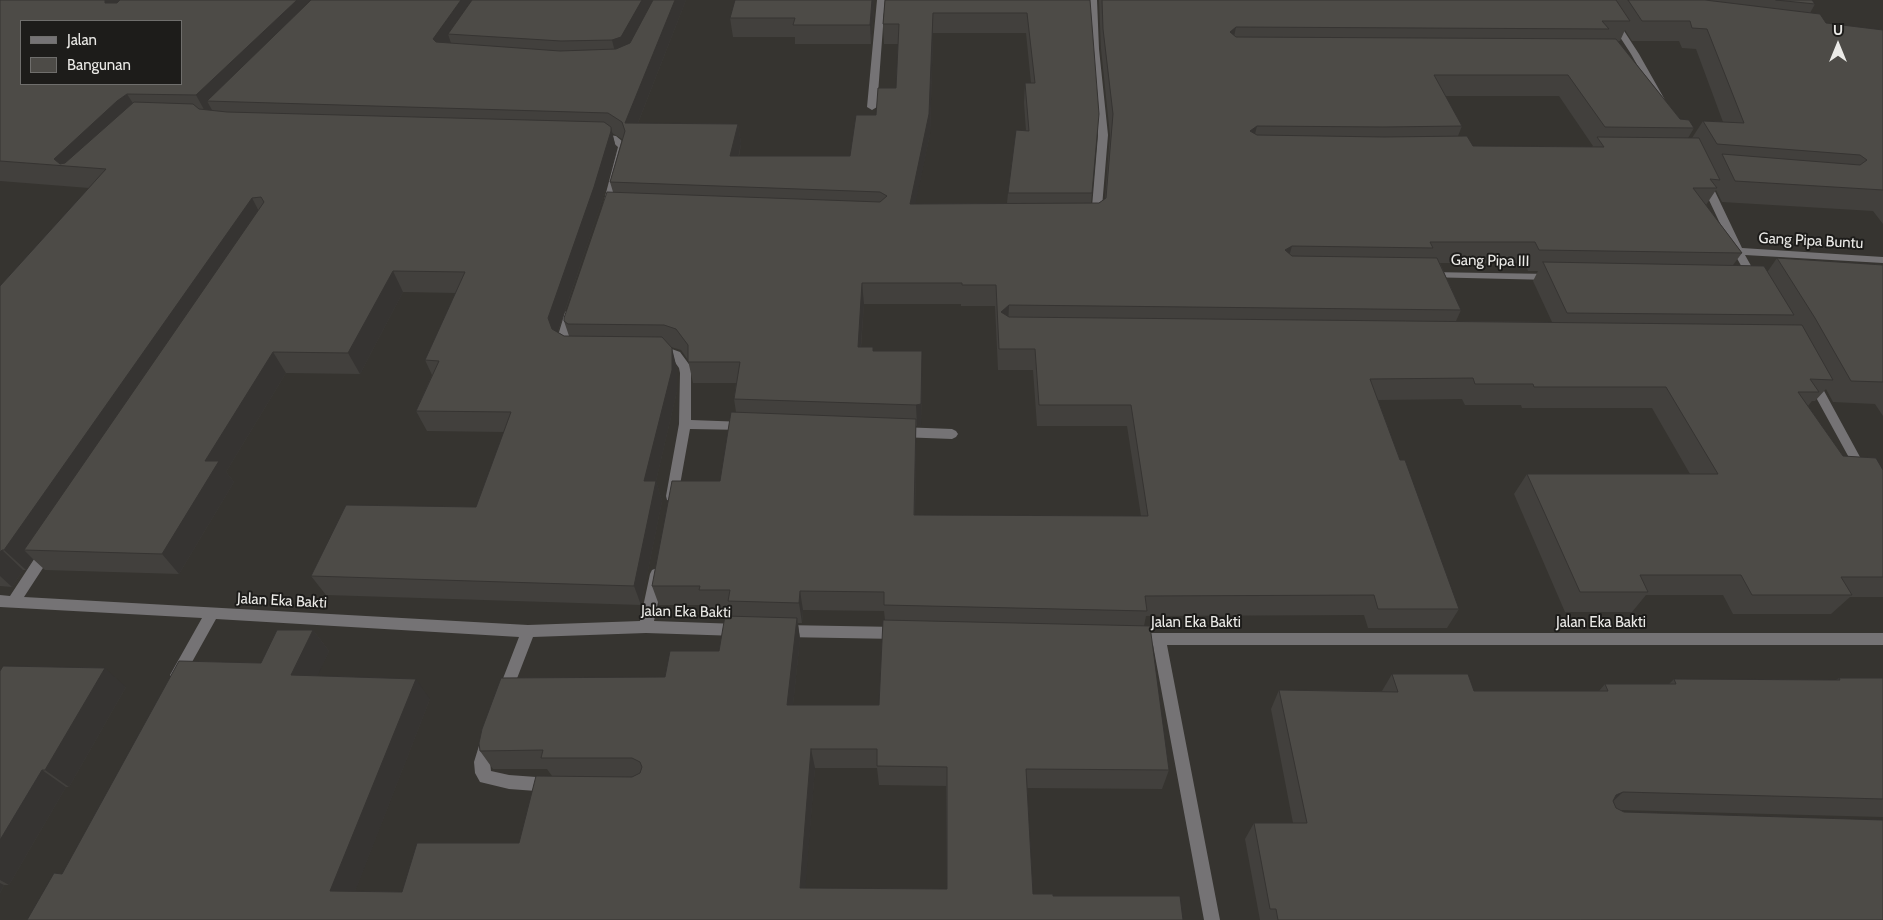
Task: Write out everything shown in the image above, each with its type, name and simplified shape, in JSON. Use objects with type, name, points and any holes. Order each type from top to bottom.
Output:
[{"type":"street","points":[[872,107],[881,0]]},
{"type":"street","points":[[1090,220],[1096,219],[1098,212],[1103,135],[1095,49],[1093,0]]},
{"type":"street","points":[[1606,7],[1630,54],[1668,112]]},
{"type":"street","points":[[586,136],[613,138],[623,146],[609,211]]},
{"type":"street","points":[[1705,171],[1752,283]]},
{"type":"street","name":"Gang Pipa Buntu","points":[[1738,251],[1883,260]]},
{"type":"street","name":"Gang Pipa III","points":[[1419,275],[1567,277]]},
{"type":"street","points":[[576,297],[563,339],[564,345],[568,349],[585,352]]},
{"type":"street","points":[[641,352],[669,352],[676,355],[685,367],[685,424],[669,511]]},
{"type":"street","points":[[1810,374],[1869,485]]},
{"type":"street","points":[[685,424],[754,427]]},
{"type":"street","points":[[883,432],[952,434]]},
{"type":"street","points":[[7,601],[52,544]]},
{"type":"street","points":[[646,627],[659,560]]},
{"type":"street","name":"Jalan Eka Bakti","points":[[7,601],[528,631],[646,627],[912,634]]},
{"type":"street","points":[[169,690],[212,614]]},
{"type":"street","points":[[499,708],[528,631]]},
{"type":"street","name":"Jalan Eka Bakti","points":[[1120,638],[1883,639]]},
{"type":"street","points":[[1159,639],[1212,920]]},
{"type":"street","points":[[493,725],[482,762],[483,773],[486,777],[510,782],[562,786]]},
{"type":"building","points":[[0,0],[105,0],[105,3],[117,3],[120,0],[297,0],[196,95],[127,94],[54,159],[60,164],[65,163],[134,102],[193,104],[199,109],[227,112],[604,122],[611,127],[594,187],[548,318],[552,329],[564,336],[662,337],[672,348],[672,370],[644,481],[656,481],[634,586],[311,576],[346,505],[476,507],[511,412],[416,411],[439,361],[425,360],[465,272],[393,271],[348,353],[273,352],[205,461],[219,461],[162,554],[24,550],[264,202],[261,197],[252,198],[4,550],[0,552],[0,286],[106,169],[0,161]]},
{"type":"building","points":[[311,0],[461,0],[433,39],[436,42],[560,51],[616,49],[630,43],[653,0],[675,0],[625,123],[738,124],[730,156],[850,156],[856,115],[876,115],[878,88],[896,88],[899,24],[883,24],[885,0],[1090,0],[1099,114],[1092,193],[1008,193],[1016,130],[1029,131],[1025,83],[1035,83],[1027,13],[933,13],[929,114],[910,204],[1099,203],[1106,198],[1113,114],[1103,29],[1102,0],[1616,0],[1630,21],[1602,21],[1609,29],[1236,27],[1230,32],[1236,37],[1616,39],[1680,119],[1689,120],[1694,128],[1605,127],[1568,75],[1434,75],[1462,126],[1257,126],[1250,131],[1257,135],[1467,136],[1473,146],[1604,147],[1597,137],[1699,138],[1720,180],[1710,179],[1717,188],[1693,188],[1742,253],[1539,250],[1535,242],[1430,242],[1433,248],[1292,246],[1285,250],[1292,256],[1437,258],[1461,310],[1009,305],[1001,312],[1009,317],[1802,325],[1833,380],[1810,379],[1819,392],[1798,392],[1843,456],[1876,458],[1883,470],[1883,577],[1841,577],[1852,595],[1752,595],[1741,575],[1640,575],[1648,592],[1580,592],[1527,474],[1718,474],[1666,387],[1534,387],[1533,384],[1475,384],[1473,378],[1370,379],[1400,460],[1405,460],[1459,609],[1378,609],[1374,595],[1145,596],[1147,611],[884,605],[884,592],[800,591],[799,603],[728,601],[730,590],[699,590],[700,586],[652,586],[672,481],[720,481],[731,412],[916,419],[914,515],[1148,516],[1131,405],[1039,405],[1035,349],[999,349],[996,285],[862,283],[858,347],[873,347],[873,351],[922,351],[921,404],[916,405],[734,399],[740,362],[688,362],[688,345],[676,329],[664,325],[568,324],[564,321],[564,318],[607,192],[880,202],[887,196],[880,192],[610,182],[625,131],[622,122],[608,113],[207,101]]},
{"type":"building","points":[[472,0],[642,0],[621,37],[612,40],[561,41],[448,34]]},
{"type":"building","points":[[735,0],[872,0],[870,25],[793,25],[795,18],[730,18]]},
{"type":"building","points":[[1628,0],[1705,0],[1820,14],[1826,23],[1883,30],[1883,190],[1735,181],[1722,154],[1860,165],[1867,160],[1860,155],[1717,144],[1703,121],[1744,123],[1707,29],[1692,28],[1690,21],[1642,21]]},
{"type":"building","points":[[1776,0],[1812,0],[1815,4]]},
{"type":"building","points":[[1777,258],[1883,265],[1883,382],[1851,381],[1815,318]]},
{"type":"building","points":[[1543,262],[1764,266],[1794,315],[1567,313]]},
{"type":"building","points":[[725,616],[797,618],[787,705],[879,705],[883,620],[1150,626],[1169,770],[1026,769],[1033,894],[1053,894],[1053,896],[1180,896],[1183,920],[27,920],[54,873],[62,874],[179,661],[261,663],[277,630],[313,630],[291,675],[416,679],[330,891],[402,892],[417,843],[519,843],[536,776],[632,777],[640,773],[642,767],[640,762],[632,758],[541,758],[543,750],[480,751],[479,743],[482,729],[501,678],[665,677],[670,651],[719,651]],"holes":[[[811,749],[877,749],[877,766],[947,767],[947,889],[800,888]]]},
{"type":"building","points":[[3,666],[105,668],[45,770],[42,770],[0,840],[0,671]]},
{"type":"building","points":[[1392,674],[1468,674],[1474,691],[1608,691],[1605,684],[1676,684],[1674,679],[1840,680],[1839,678],[1883,678],[1883,799],[1623,792],[1616,795],[1613,801],[1616,808],[1624,812],[1883,820],[1883,920],[1278,920],[1276,909],[1270,909],[1254,823],[1307,823],[1279,690],[1398,692]]}]
